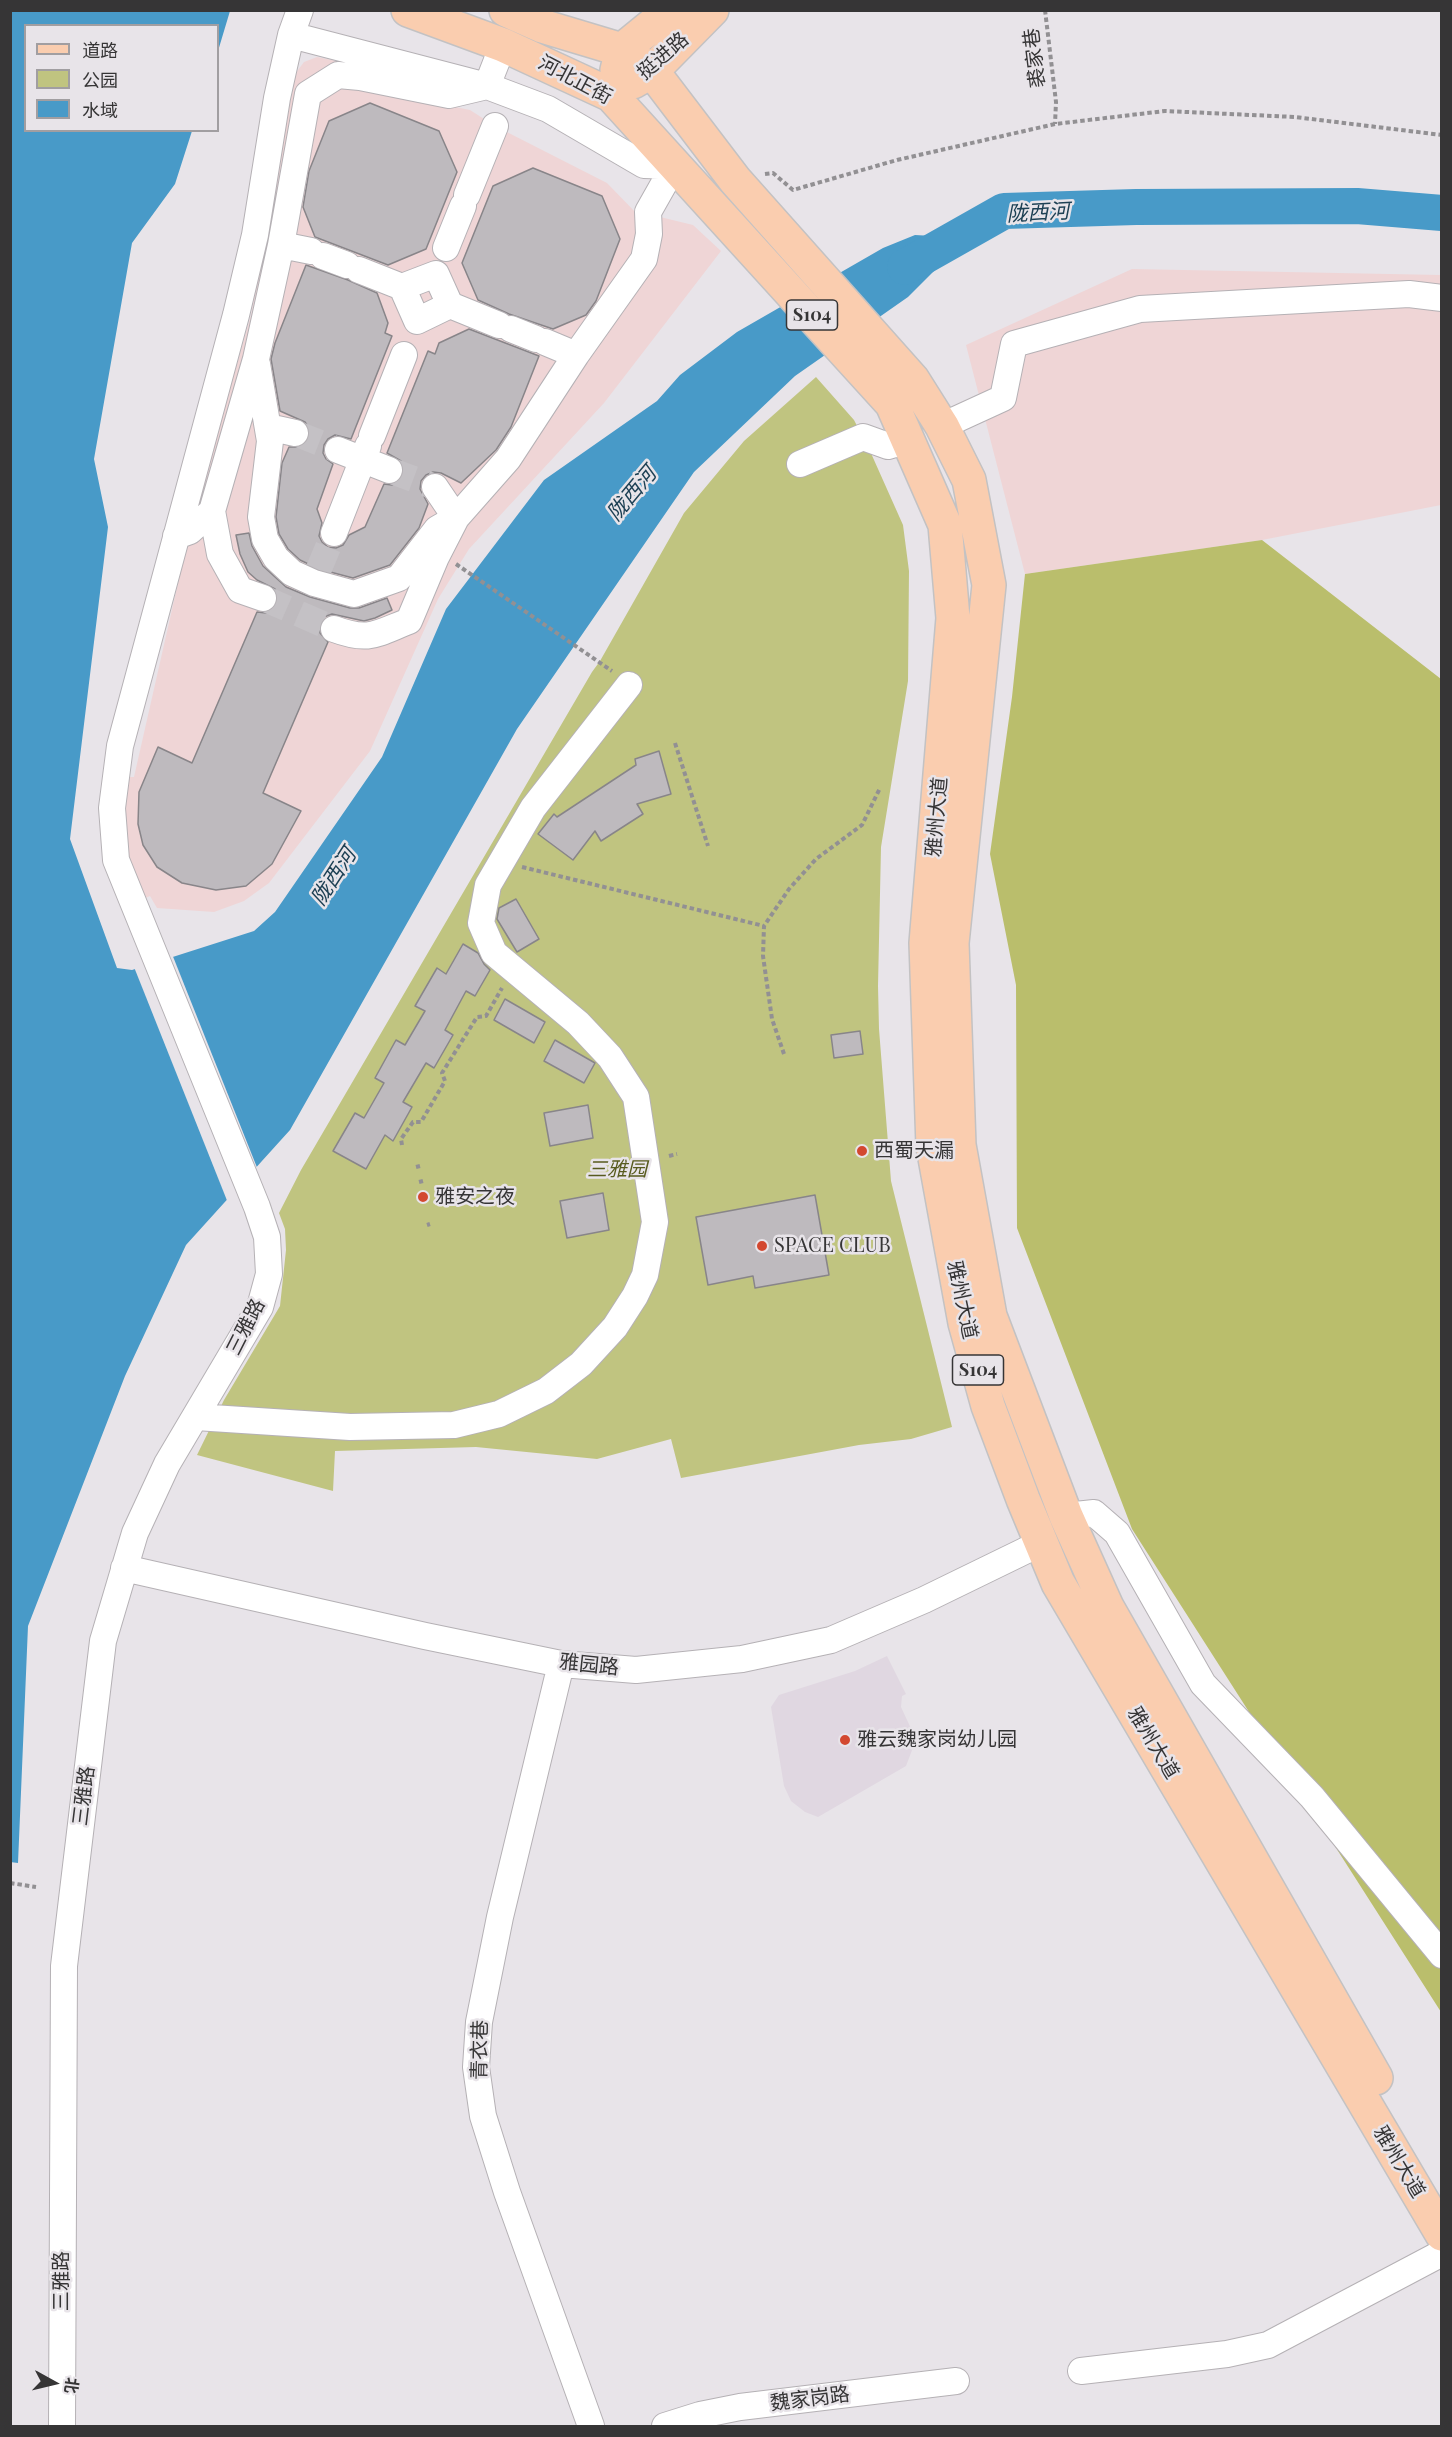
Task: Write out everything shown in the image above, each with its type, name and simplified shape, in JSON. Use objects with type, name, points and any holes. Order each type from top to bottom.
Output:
[{"type":"main road","name":"河北正街","points":[[408,10],[503,45],[611,95],[892,404]]},
{"type":"main road","name":"河北正街","points":[[506,10],[542,26],[622,50],[652,71],[735,180],[914,380]]},
{"type":"main road","name":"挺进路","points":[[611,95],[622,50],[671,10]]},
{"type":"main road","name":"挺进路","points":[[611,95],[652,71],[712,10]]},
{"type":"main road","name":"雅州大道","points":[[914,380],[942,426],[969,480],[989,585],[952,944],[959,1145],[990,1317],[1066,1516],[1107,1607],[1442,2193]]},
{"type":"main road","name":"雅州大道","points":[[892,404],[945,525],[953,618],[926,943],[933,1148],[965,1323],[988,1406],[1058,1583],[1442,2234]]},
{"type":"street","name":"三雅路","points":[[62,2427],[64,1966],[103,1641],[135,1533],[167,1464],[260,1307],[269,1274],[267,1237],[257,1207],[116,860],[112,808],[120,746],[236,315],[255,235],[277,98],[291,35],[300,10]]},
{"type":"street","points":[[291,35],[488,86],[548,109],[644,165],[674,166],[648,212],[650,234],[644,259],[576,355],[508,459],[456,518],[409,621],[368,637],[334,629]]},
{"type":"street","points":[[488,86],[503,45]]},
{"type":"street","points":[[263,598],[240,590],[220,554],[212,511],[256,358],[281,245],[308,94],[338,75],[360,77],[450,96],[488,86]]},
{"type":"street","points":[[450,305],[442,259],[495,126]]},
{"type":"street","points":[[281,245],[317,253],[402,287]]},
{"type":"street","points":[[402,287],[442,259]]},
{"type":"street","points":[[402,287],[410,340]]},
{"type":"street","points":[[942,426],[1003,398],[1014,344],[1140,309],[1409,294],[1442,298]]},
{"type":"street","points":[[450,305],[576,355]]},
{"type":"street","points":[[334,533],[410,340],[450,305]]},
{"type":"street","points":[[256,358],[270,441],[261,517],[265,539],[276,558],[292,573],[316,577],[354,594],[399,578],[437,529],[456,518]]},
{"type":"street","points":[[268,427],[294,433]]},
{"type":"street","points":[[800,464],[863,437],[888,446],[908,440]]},
{"type":"street","points":[[338,450],[368,447]]},
{"type":"street","points":[[368,447],[389,470]]},
{"type":"street","points":[[435,487],[456,518]]},
{"type":"street","points":[[176,536],[190,531],[212,511]]},
{"type":"street","points":[[196,1416],[350,1427],[454,1425],[499,1414],[546,1391],[581,1364],[615,1327],[636,1296],[645,1275],[655,1222],[636,1097],[602,1048],[578,1023],[494,953],[481,923],[488,885],[533,808],[629,685]]},
{"type":"street","points":[[1066,1516],[1094,1513],[1117,1533],[1203,1684],[1312,1797],[1442,1955]]},
{"type":"street","name":"雅园路","points":[[124,1568],[425,1636],[561,1664],[636,1670],[742,1659],[831,1640],[924,1600],[1041,1543]]},
{"type":"street","name":"青衣巷","points":[[561,1664],[500,1917],[479,2022],[477,2067],[483,2116],[507,2192],[591,2427]]},
{"type":"street","points":[[1081,2371],[1227,2354],[1268,2345],[1442,2253]]},
{"type":"street","name":"魏家岗路","points":[[665,2427],[700,2415],[741,2407],[956,2381]]},
{"type":"path","name":"裘家巷","points":[[1045,10],[1056,102],[1055,124]]},
{"type":"path","points":[[735,180],[773,173],[793,190],[897,160],[1055,124],[1165,111],[1295,117],[1442,135]]},
{"type":"path","points":[[459,565],[600,662]]},
{"type":"path","points":[[675,743],[708,846]]},
{"type":"path","points":[[784,1054],[772,1019],[763,956],[764,926],[789,889],[816,859],[862,825],[880,788]]},
{"type":"path","points":[[501,862],[764,926]]},
{"type":"path","points":[[402,1145],[401,1139],[413,1122],[421,1122],[445,1081],[442,1073],[477,1017],[486,1016],[513,969]]},
{"type":"path","points":[[669,1156],[677,1154]]},
{"type":"path","points":[[10,1883],[36,1887]]},
{"type":"shaded area","points":[[317,57],[362,66],[358,87],[470,110],[495,126],[607,183],[640,217],[656,216],[693,225],[721,251],[604,403],[469,549],[438,599],[370,751],[269,883],[244,901],[214,912],[157,908],[150,896],[143,899],[127,854],[123,804],[127,777],[134,777],[193,517],[251,315],[295,74],[304,62]]},
{"type":"shaded area","points":[[1132,269],[1441,275],[1441,505],[1262,540],[1025,574],[966,345]]},
{"type":"shaded area","name":"雅云魏家岗幼儿园","points":[[887,1656],[906,1694],[902,1696],[901,1707],[914,1735],[914,1745],[906,1766],[818,1817],[805,1812],[791,1801],[784,1786],[771,1707],[779,1695],[855,1671]]},
{"type":"green space","name":"三雅园","points":[[816,377],[854,420],[870,451],[903,525],[909,571],[908,681],[881,847],[879,1029],[891,1181],[952,1427],[911,1439],[859,1445],[681,1478],[671,1439],[597,1459],[476,1447],[335,1451],[333,1491],[197,1455],[224,1400],[280,1306],[286,1250],[285,1229],[279,1213],[301,1170],[600,661],[684,513],[744,441]]},
{"type":"green space","points":[[1262,540],[1441,679],[1441,2012],[1132,1529],[1017,1228],[1016,985],[990,854],[1012,697],[1025,574]]},
{"type":"water","points":[[10,11],[230,11],[219,48],[219,24],[24,24],[24,132],[192,132],[175,184],[132,243],[94,459],[108,527],[70,839],[117,968],[132,970],[254,931],[275,912],[382,757],[446,609],[544,480],[657,401],[680,375],[737,332],[883,248],[915,235],[951,237],[935,270],[908,297],[795,376],[694,472],[517,729],[290,1130],[186,1245],[125,1376],[28,1626],[18,1863],[10,1862]]},
{"type":"pier","points":[[172,954],[258,1170],[228,1203],[134,967]]},
{"type":"building","points":[[370,103],[439,131],[457,172],[426,249],[388,265],[315,237],[303,207],[309,171],[329,121]]},
{"type":"building","points":[[533,168],[602,196],[620,239],[596,301],[586,315],[553,329],[509,314],[478,300],[462,263],[493,186]]},
{"type":"building","points":[[306,265],[377,293],[388,323],[385,333],[392,336],[351,439],[335,435],[324,445],[323,453],[326,459],[333,464],[317,509],[322,523],[319,536],[328,547],[336,548],[343,545],[349,535],[365,527],[384,484],[392,485],[403,476],[404,468],[401,461],[387,453],[428,351],[435,354],[439,343],[469,329],[539,356],[511,427],[496,450],[461,483],[441,473],[433,472],[426,475],[421,481],[420,489],[428,504],[419,528],[390,565],[353,578],[319,569],[300,560],[288,549],[279,534],[276,517],[282,463],[289,447],[300,447],[310,436],[305,422],[280,411],[271,359],[275,343]]},
{"type":"building","points":[[249,533],[252,546],[263,566],[286,587],[310,597],[350,608],[359,608],[387,598],[392,610],[364,621],[332,614],[324,617],[320,624],[320,633],[328,642],[263,793],[301,811],[272,864],[246,886],[216,890],[182,883],[157,867],[143,845],[138,824],[139,792],[158,747],[192,763],[257,612],[266,613],[277,603],[278,596],[275,589],[257,580],[248,572],[240,554],[236,535]]},
{"type":"building","points":[[659,751],[671,794],[637,804],[643,814],[601,841],[595,831],[573,860],[538,834],[554,814],[557,817],[636,765],[635,759]]},
{"type":"building","points":[[516,899],[539,939],[517,952],[497,919],[499,908]]},
{"type":"building","points":[[463,944],[478,953],[490,970],[475,996],[466,991],[445,1030],[453,1035],[434,1068],[426,1063],[403,1102],[412,1107],[393,1141],[385,1135],[366,1169],[333,1151],[355,1113],[364,1118],[384,1083],[375,1078],[396,1040],[405,1045],[425,1011],[415,1006],[437,968],[446,974]]},
{"type":"building","points":[[505,999],[545,1022],[534,1043],[494,1020]]},
{"type":"building","points":[[860,1031],[863,1054],[834,1058],[831,1035]]},
{"type":"building","points":[[555,1040],[595,1063],[584,1083],[544,1061]]},
{"type":"building","points":[[588,1105],[593,1138],[550,1146],[544,1113]]},
{"type":"building","points":[[603,1193],[609,1230],[567,1238],[560,1201]]},
{"type":"building","name":"SPACE CLUB","points":[[815,1195],[829,1275],[755,1288],[753,1276],[708,1285],[696,1217]]},
{"type":"waterway","name":"陇西河","points":[[905,267],[1004,211],[1136,207],[1357,206],[1442,213]]},
{"type":"tunnel","points":[[295,433],[338,450]]},
{"type":"tunnel","points":[[389,470],[435,487]]},
{"type":"tunnel","points":[[318,571],[334,533]]},
{"type":"tunnel","points":[[263,598],[334,629]]},
{"type":"place","name":"西蜀天漏","points":[[862,1151]]},
{"type":"place","name":"雅安之夜","points":[[423,1197]]},
{"type":"place","name":"SPACE CLUB","points":[[762,1246]]},
{"type":"place","name":"雅云魏家岗幼儿园","points":[[845,1740]]}]
